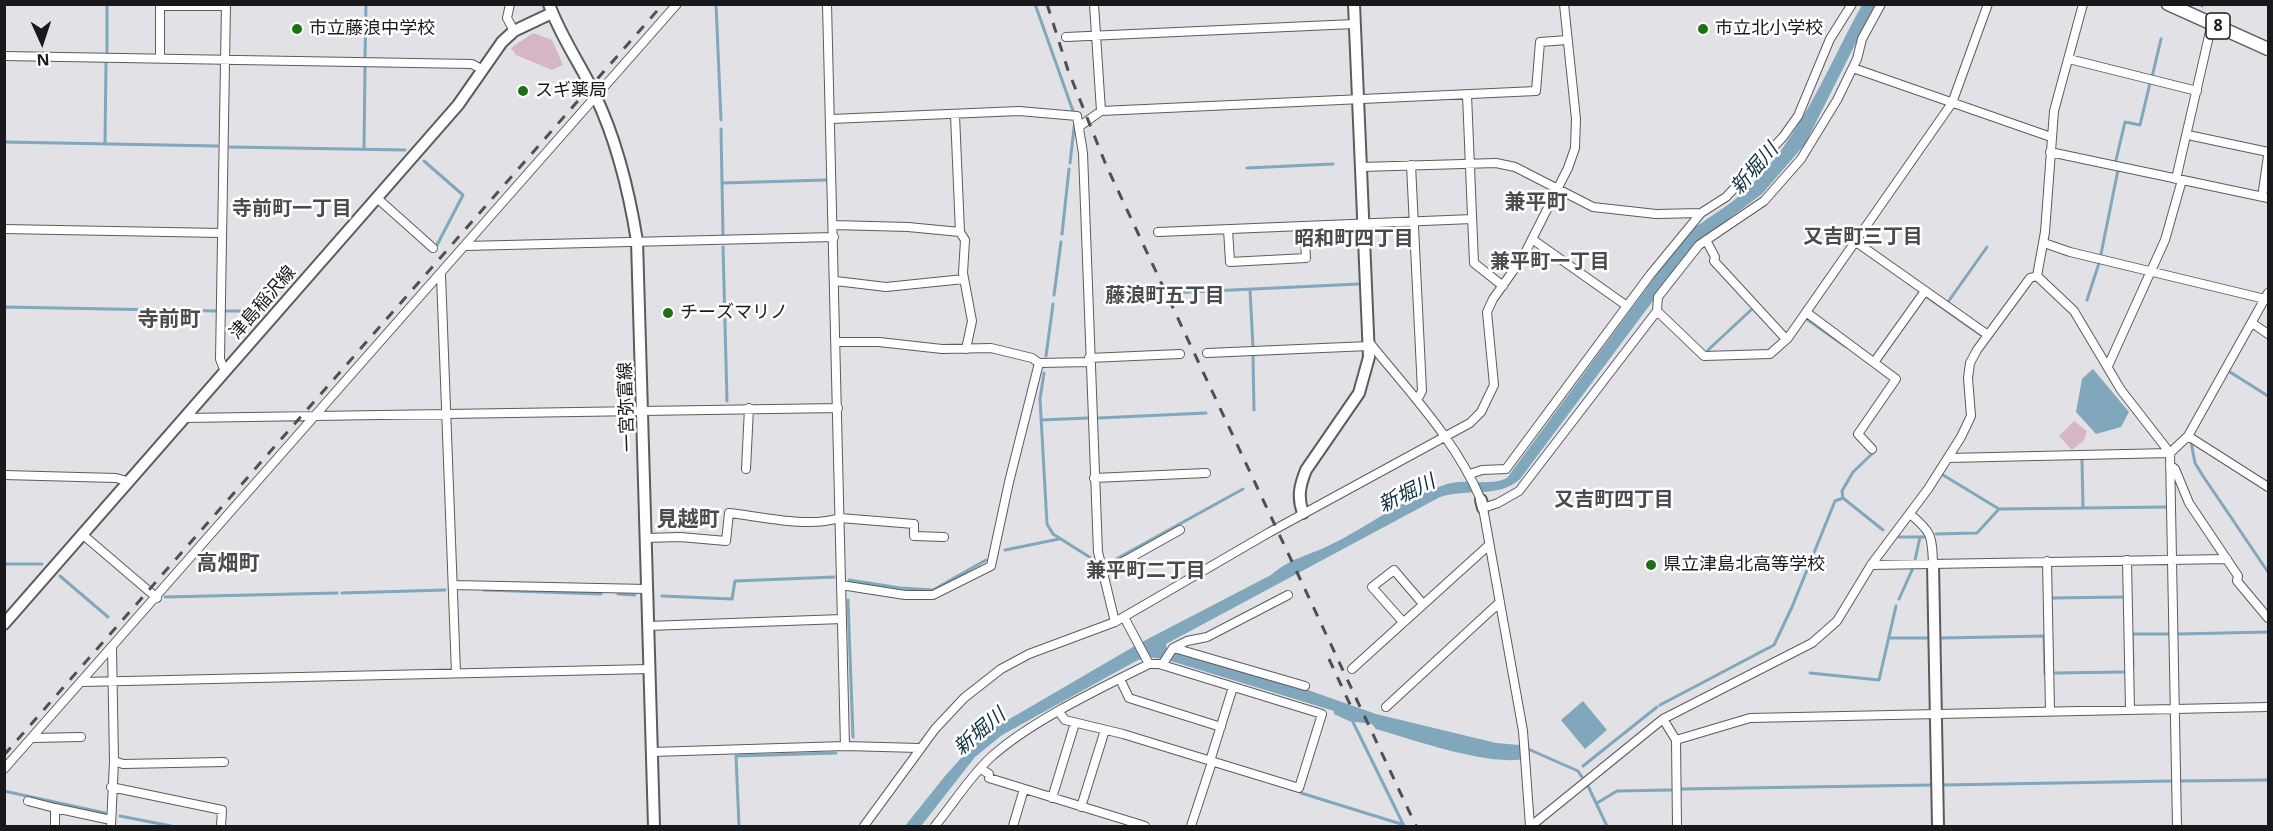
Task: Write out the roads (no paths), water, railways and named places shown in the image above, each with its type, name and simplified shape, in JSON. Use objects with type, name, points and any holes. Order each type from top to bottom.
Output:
[{"type":"main road","points":[[1303,513],[1299,502],[1301,484],[1306,470],[1359,393],[1367,371],[1369,344],[1354,4]]},
{"type":"main road","name":"8","points":[[2168,4],[2268,48]]},
{"type":"main road","name":"津島稲沢線","points":[[5,623],[458,105],[502,42],[514,31],[551,9]]},
{"type":"main road","name":"一宮弥富線","points":[[551,9],[596,96],[625,180],[637,241],[644,411],[654,826]]},
{"type":"main road","points":[[1933,564],[1938,826]]},
{"type":"street","points":[[510,4],[507,18],[514,31]]},
{"type":"street","points":[[4,769],[676,4]]},
{"type":"street","points":[[827,4],[836,281],[845,746]]},
{"type":"street","points":[[1094,4],[1101,111]]},
{"type":"street","points":[[864,826],[919,748],[964,698],[1001,669],[1029,654],[1115,622],[1303,513],[1470,423],[1491,396],[1494,385],[1487,312],[1523,257],[1568,168],[1577,135],[1564,4]]},
{"type":"street","points":[[1471,477],[1482,470],[1506,469],[1627,306],[1701,213],[1726,197],[1783,138],[1797,116],[1830,39],[1852,4]]},
{"type":"street","points":[[1482,504],[1498,503],[1519,491],[1657,311],[1658,297],[1699,245],[1748,214],[1784,182],[1812,143],[1853,68],[1862,39],[1881,4]]},
{"type":"street","points":[[1657,311],[1704,356],[1770,354],[1786,339],[1806,312],[1952,103],[1988,4]]},
{"type":"street","points":[[2037,276],[2044,243],[2054,111],[2084,4]]},
{"type":"street","points":[[160,58],[160,6],[226,5],[220,359],[225,372]]},
{"type":"street","points":[[2108,366],[2164,240],[2212,23]]},
{"type":"street","points":[[1066,37],[1354,24]]},
{"type":"street","points":[[1080,126],[1101,111],[1536,91],[1540,42],[1568,40]]},
{"type":"street","points":[[4,56],[472,64],[483,70]]},
{"type":"street","points":[[2069,59],[2197,91]]},
{"type":"street","points":[[1853,68],[2051,137]]},
{"type":"street","points":[[1467,95],[1474,263],[1503,286]]},
{"type":"street","points":[[831,119],[1019,111],[1077,116],[1080,126],[1098,552],[1115,622]]},
{"type":"street","points":[[956,115],[960,232],[965,240],[964,279],[972,321],[966,349]]},
{"type":"street","points":[[2050,152],[2265,197],[2268,154],[2188,135]]},
{"type":"street","points":[[1361,167],[1471,162],[1515,167],[1601,209],[1656,214],[1701,213]]},
{"type":"street","points":[[1411,165],[1422,391],[1417,400]]},
{"type":"street","points":[[377,198],[433,248]]},
{"type":"street","points":[[1158,232],[1472,219]]},
{"type":"street","points":[[834,225],[908,227],[960,232]]},
{"type":"street","points":[[1228,229],[1230,262],[1306,258],[1304,226]]},
{"type":"street","points":[[4,229],[221,233]]},
{"type":"street","points":[[465,246],[834,237]]},
{"type":"street","points":[[1532,238],[1627,306]]},
{"type":"street","points":[[1706,240],[1716,257],[1714,261],[1786,339]]},
{"type":"street","points":[[1856,242],[1988,334]]},
{"type":"street","points":[[1948,458],[2170,453],[2188,436],[2267,296],[2151,271],[2044,243]]},
{"type":"street","points":[[441,274],[456,673]]},
{"type":"street","points":[[1531,826],[1663,719],[1812,643],[1837,621],[1871,565],[1910,514],[1948,458],[1971,416],[1968,378],[1970,363],[1988,334],[2030,278],[2037,276]]},
{"type":"street","points":[[2037,276],[2074,310],[2121,390],[2170,453],[2177,826]]},
{"type":"street","points":[[836,281],[886,287],[964,279]]},
{"type":"street","points":[[1875,361],[1925,291]]},
{"type":"street","points":[[1806,312],[1875,361],[1896,379],[1858,434],[1872,449]]},
{"type":"street","points":[[2252,323],[2268,334]]},
{"type":"street","points":[[837,342],[966,349],[991,348],[1032,358],[1039,363],[1180,354]]},
{"type":"street","points":[[1207,353],[1369,344],[1446,436],[1471,477],[1482,504],[1524,743],[1531,826]]},
{"type":"street","points":[[842,585],[905,595],[933,595],[992,566],[1009,482],[1039,363]]},
{"type":"street","points":[[747,469],[749,408]]},
{"type":"street","points":[[184,418],[838,408]]},
{"type":"street","points":[[2188,436],[2268,487]]},
{"type":"street","points":[[2170,465],[2175,469],[2189,503],[2238,576],[2237,581],[2268,618]]},
{"type":"street","points":[[1094,478],[1206,473]]},
{"type":"street","points":[[4,475],[116,478],[127,481]]},
{"type":"street","points":[[646,538],[680,537],[726,541],[729,513],[803,521],[829,521],[840,518],[914,524],[914,536],[944,537]]},
{"type":"street","points":[[1910,514],[1926,527],[1932,537],[1933,564]]},
{"type":"street","points":[[1103,573],[1180,530]]},
{"type":"street","points":[[82,534],[157,597]]},
{"type":"street","points":[[1352,669],[1489,545]]},
{"type":"street","points":[[1871,565],[2227,559]]},
{"type":"street","points":[[2127,560],[2130,709]]},
{"type":"street","points":[[2047,561],[2050,711]]},
{"type":"street","points":[[1403,622],[1372,587],[1394,570],[1423,604]]},
{"type":"street","points":[[453,585],[647,589]]},
{"type":"street","points":[[1163,663],[1173,648],[1186,641],[1207,637],[1288,595]]},
{"type":"street","points":[[1386,706],[1500,602]]},
{"type":"street","points":[[1124,617],[1147,663]]},
{"type":"street","points":[[648,626],[842,619]]},
{"type":"street","points":[[28,801],[111,823],[114,761],[111,648]]},
{"type":"street","points":[[1173,648],[1305,686]]},
{"type":"street","points":[[935,826],[981,769],[1017,738],[1059,712],[1147,663],[1163,663],[1322,714],[1299,788],[1065,720],[1059,712]]},
{"type":"street","points":[[82,682],[650,669]]},
{"type":"street","points":[[1119,679],[1129,698],[1221,727]]},
{"type":"street","points":[[1191,826],[1233,687]]},
{"type":"street","points":[[1676,740],[1749,718],[2268,707]]},
{"type":"street","points":[[1663,719],[1676,740],[1677,826]]},
{"type":"street","points":[[1052,798],[1075,723]]},
{"type":"street","points":[[1081,807],[1105,730]]},
{"type":"street","points":[[32,738],[81,737]]},
{"type":"street","points":[[652,752],[845,746],[919,748]]},
{"type":"street","points":[[114,761],[123,764],[224,762]]},
{"type":"street","points":[[981,769],[989,774],[989,778],[1145,826]]},
{"type":"street","points":[[111,786],[222,810],[221,826]]},
{"type":"street","points":[[1013,826],[1024,789]]},
{"type":"street","points":[[55,808],[55,826]]},
{"type":"water","points":[[1862,5],[1875,5],[1805,144],[1762,194],[1696,243],[1520,479],[1502,489],[1440,497],[1166,644],[1167,650],[1176,650],[1305,689],[1376,714],[1496,743],[1519,745],[1529,742],[1530,757],[1497,760],[1454,752],[1376,729],[1372,724],[1349,721],[1334,714],[1334,711],[1164,659],[1147,657],[1002,735],[975,757],[921,826],[905,826],[973,745],[994,728],[1140,643],[1271,575],[1292,561],[1343,538],[1416,496],[1455,482],[1492,482],[1507,478],[1691,228],[1702,223],[1740,196],[1763,173],[1783,147],[1817,92]]},
{"type":"water","points":[[2093,369],[2129,412],[2121,427],[2096,434],[2076,412],[2082,379]]},
{"type":"water","points":[[1583,701],[1607,730],[1585,749],[1561,720]]},
{"type":"waterway","points":[[107,4],[107,54]]},
{"type":"waterway","points":[[365,58],[366,4]]},
{"type":"waterway","points":[[716,4],[721,120]]},
{"type":"waterway","points":[[1035,4],[1073,111]]},
{"type":"waterway","points":[[2152,77],[2161,39]]},
{"type":"waterway","points":[[105,144],[106,61]]},
{"type":"waterway","points":[[364,149],[365,67]]},
{"type":"waterway","points":[[2116,160],[2125,122],[2140,125],[2150,83]]},
{"type":"waterway","points":[[1070,163],[1075,120]]},
{"type":"waterway","points":[[721,129],[723,236]]},
{"type":"waterway","points":[[4,142],[217,146]]},
{"type":"waterway","points":[[230,147],[405,150]]},
{"type":"waterway","points":[[424,161],[463,195],[437,245]]},
{"type":"waterway","points":[[1247,168],[1333,164]]},
{"type":"waterway","points":[[1062,234],[1069,169]]},
{"type":"waterway","points":[[2101,254],[2118,170]]},
{"type":"waterway","points":[[722,183],[827,180]]},
{"type":"waterway","points":[[1054,295],[1061,242]]},
{"type":"waterway","points":[[723,247],[727,401]]},
{"type":"waterway","points":[[1948,302],[1987,247]]},
{"type":"waterway","points":[[2087,300],[2099,263]]},
{"type":"waterway","points":[[1168,293],[1359,284]]},
{"type":"waterway","points":[[1250,290],[1253,347]]},
{"type":"waterway","points":[[1927,297],[1981,335]]},
{"type":"waterway","points":[[1046,356],[1053,304]]},
{"type":"waterway","points":[[4,307],[216,311]]},
{"type":"waterway","points":[[1708,350],[1751,310]]},
{"type":"waterway","points":[[225,311],[265,311]]},
{"type":"waterway","points":[[1808,320],[1845,346]]},
{"type":"waterway","points":[[1253,356],[1254,410]]},
{"type":"waterway","points":[[2230,372],[2268,396]]},
{"type":"waterway","points":[[1044,373],[1040,399],[1047,524],[1053,534],[1091,558]]},
{"type":"waterway","points":[[1099,418],[1206,413]]},
{"type":"waterway","points":[[1041,420],[1087,418]]},
{"type":"waterway","points":[[2191,442],[2195,463],[2268,572]]},
{"type":"waterway","points":[[1843,498],[1842,491],[1853,472],[1874,452]]},
{"type":"waterway","points":[[2082,460],[2083,508]]},
{"type":"waterway","points":[[1943,475],[1999,509]]},
{"type":"waterway","points":[[1109,563],[1243,489]]},
{"type":"waterway","points":[[1660,705],[1774,645],[1835,501],[1843,498],[1883,530]]},
{"type":"waterway","points":[[1936,534],[1977,533],[1999,509],[2167,507]]},
{"type":"waterway","points":[[1899,537],[1924,537]]},
{"type":"waterway","points":[[1915,560],[1920,537]]},
{"type":"waterway","points":[[1005,550],[1059,539]]},
{"type":"waterway","points":[[849,580],[900,588],[933,590],[986,560]]},
{"type":"waterway","points":[[4,564],[42,564]]},
{"type":"waterway","points":[[1899,599],[1913,568]]},
{"type":"waterway","points":[[60,576],[108,617]]},
{"type":"waterway","points":[[662,596],[732,599],[735,581],[834,577]]},
{"type":"waterway","points":[[342,593],[445,590]]},
{"type":"waterway","points":[[484,590],[601,594]]},
{"type":"waterway","points":[[165,597],[337,593]]},
{"type":"waterway","points":[[618,594],[635,595]]},
{"type":"waterway","points":[[2052,598],[2123,597]]},
{"type":"waterway","points":[[848,600],[853,737]]},
{"type":"waterway","points":[[1810,673],[1879,680],[1896,606]]},
{"type":"waterway","points":[[2178,634],[2268,632]]},
{"type":"waterway","points":[[2133,665],[2132,634],[2169,634]]},
{"type":"waterway","points":[[1942,638],[2044,636],[2045,674]]},
{"type":"waterway","points":[[1889,638],[1927,638]]},
{"type":"waterway","points":[[2055,673],[2124,672]]},
{"type":"waterway","points":[[1583,766],[1657,707]]},
{"type":"waterway","points":[[1352,720],[1404,826]]},
{"type":"waterway","points":[[1528,749],[1578,771],[1582,777]]},
{"type":"waterway","points":[[739,826],[736,756],[836,753]]},
{"type":"waterway","points":[[2180,781],[2268,780]]},
{"type":"waterway","points":[[1943,785],[2172,781]]},
{"type":"waterway","points":[[1681,789],[1931,785]]},
{"type":"waterway","points":[[1588,786],[1607,826]]},
{"type":"waterway","points":[[1597,803],[1617,791],[1671,790]]},
{"type":"waterway","points":[[4,791],[105,813]]},
{"type":"waterway","points":[[1301,793],[1401,824]]},
{"type":"waterway","points":[[120,816],[171,826]]},
{"type":"railway","points":[[4,755],[663,4]]},
{"type":"railway","points":[[1047,4],[1068,70],[1106,165],[1416,826]]},
{"type":"railway","points":[[1329,659],[1354,713]]},
{"type":"place","name":"市立藤浪中学校","points":[[297,29]]},
{"type":"place","name":"市立北小学校","points":[[1703,29]]},
{"type":"place","name":"スギ薬局","points":[[523,91]]},
{"type":"place","name":"チーズマリノ","points":[[668,313]]},
{"type":"place","name":"県立津島北高等学校","points":[[1651,565]]},
{"type":"district","name":"兼平町","points":[[1536,203]]},
{"type":"district","name":"寺前町一丁目","points":[[292,209]]},
{"type":"district","name":"又吉町三丁目","points":[[1863,237]]},
{"type":"district","name":"昭和町四丁目","points":[[1354,239]]},
{"type":"district","name":"兼平町一丁目","points":[[1550,262]]},
{"type":"district","name":"藤浪町五丁目","points":[[1165,296]]},
{"type":"district","name":"寺前町","points":[[169,320]]},
{"type":"district","name":"又吉町四丁目","points":[[1614,500]]},
{"type":"district","name":"見越町","points":[[688,520]]},
{"type":"district","name":"高畑町","points":[[228,564]]},
{"type":"district","name":"兼平町二丁目","points":[[1146,571]]},
{"type":"water label","name":"新堀川","points":[[1755,169]]},
{"type":"water label","name":"新堀川","points":[[1407,494]]},
{"type":"water label","name":"新堀川","points":[[980,732]]}]
